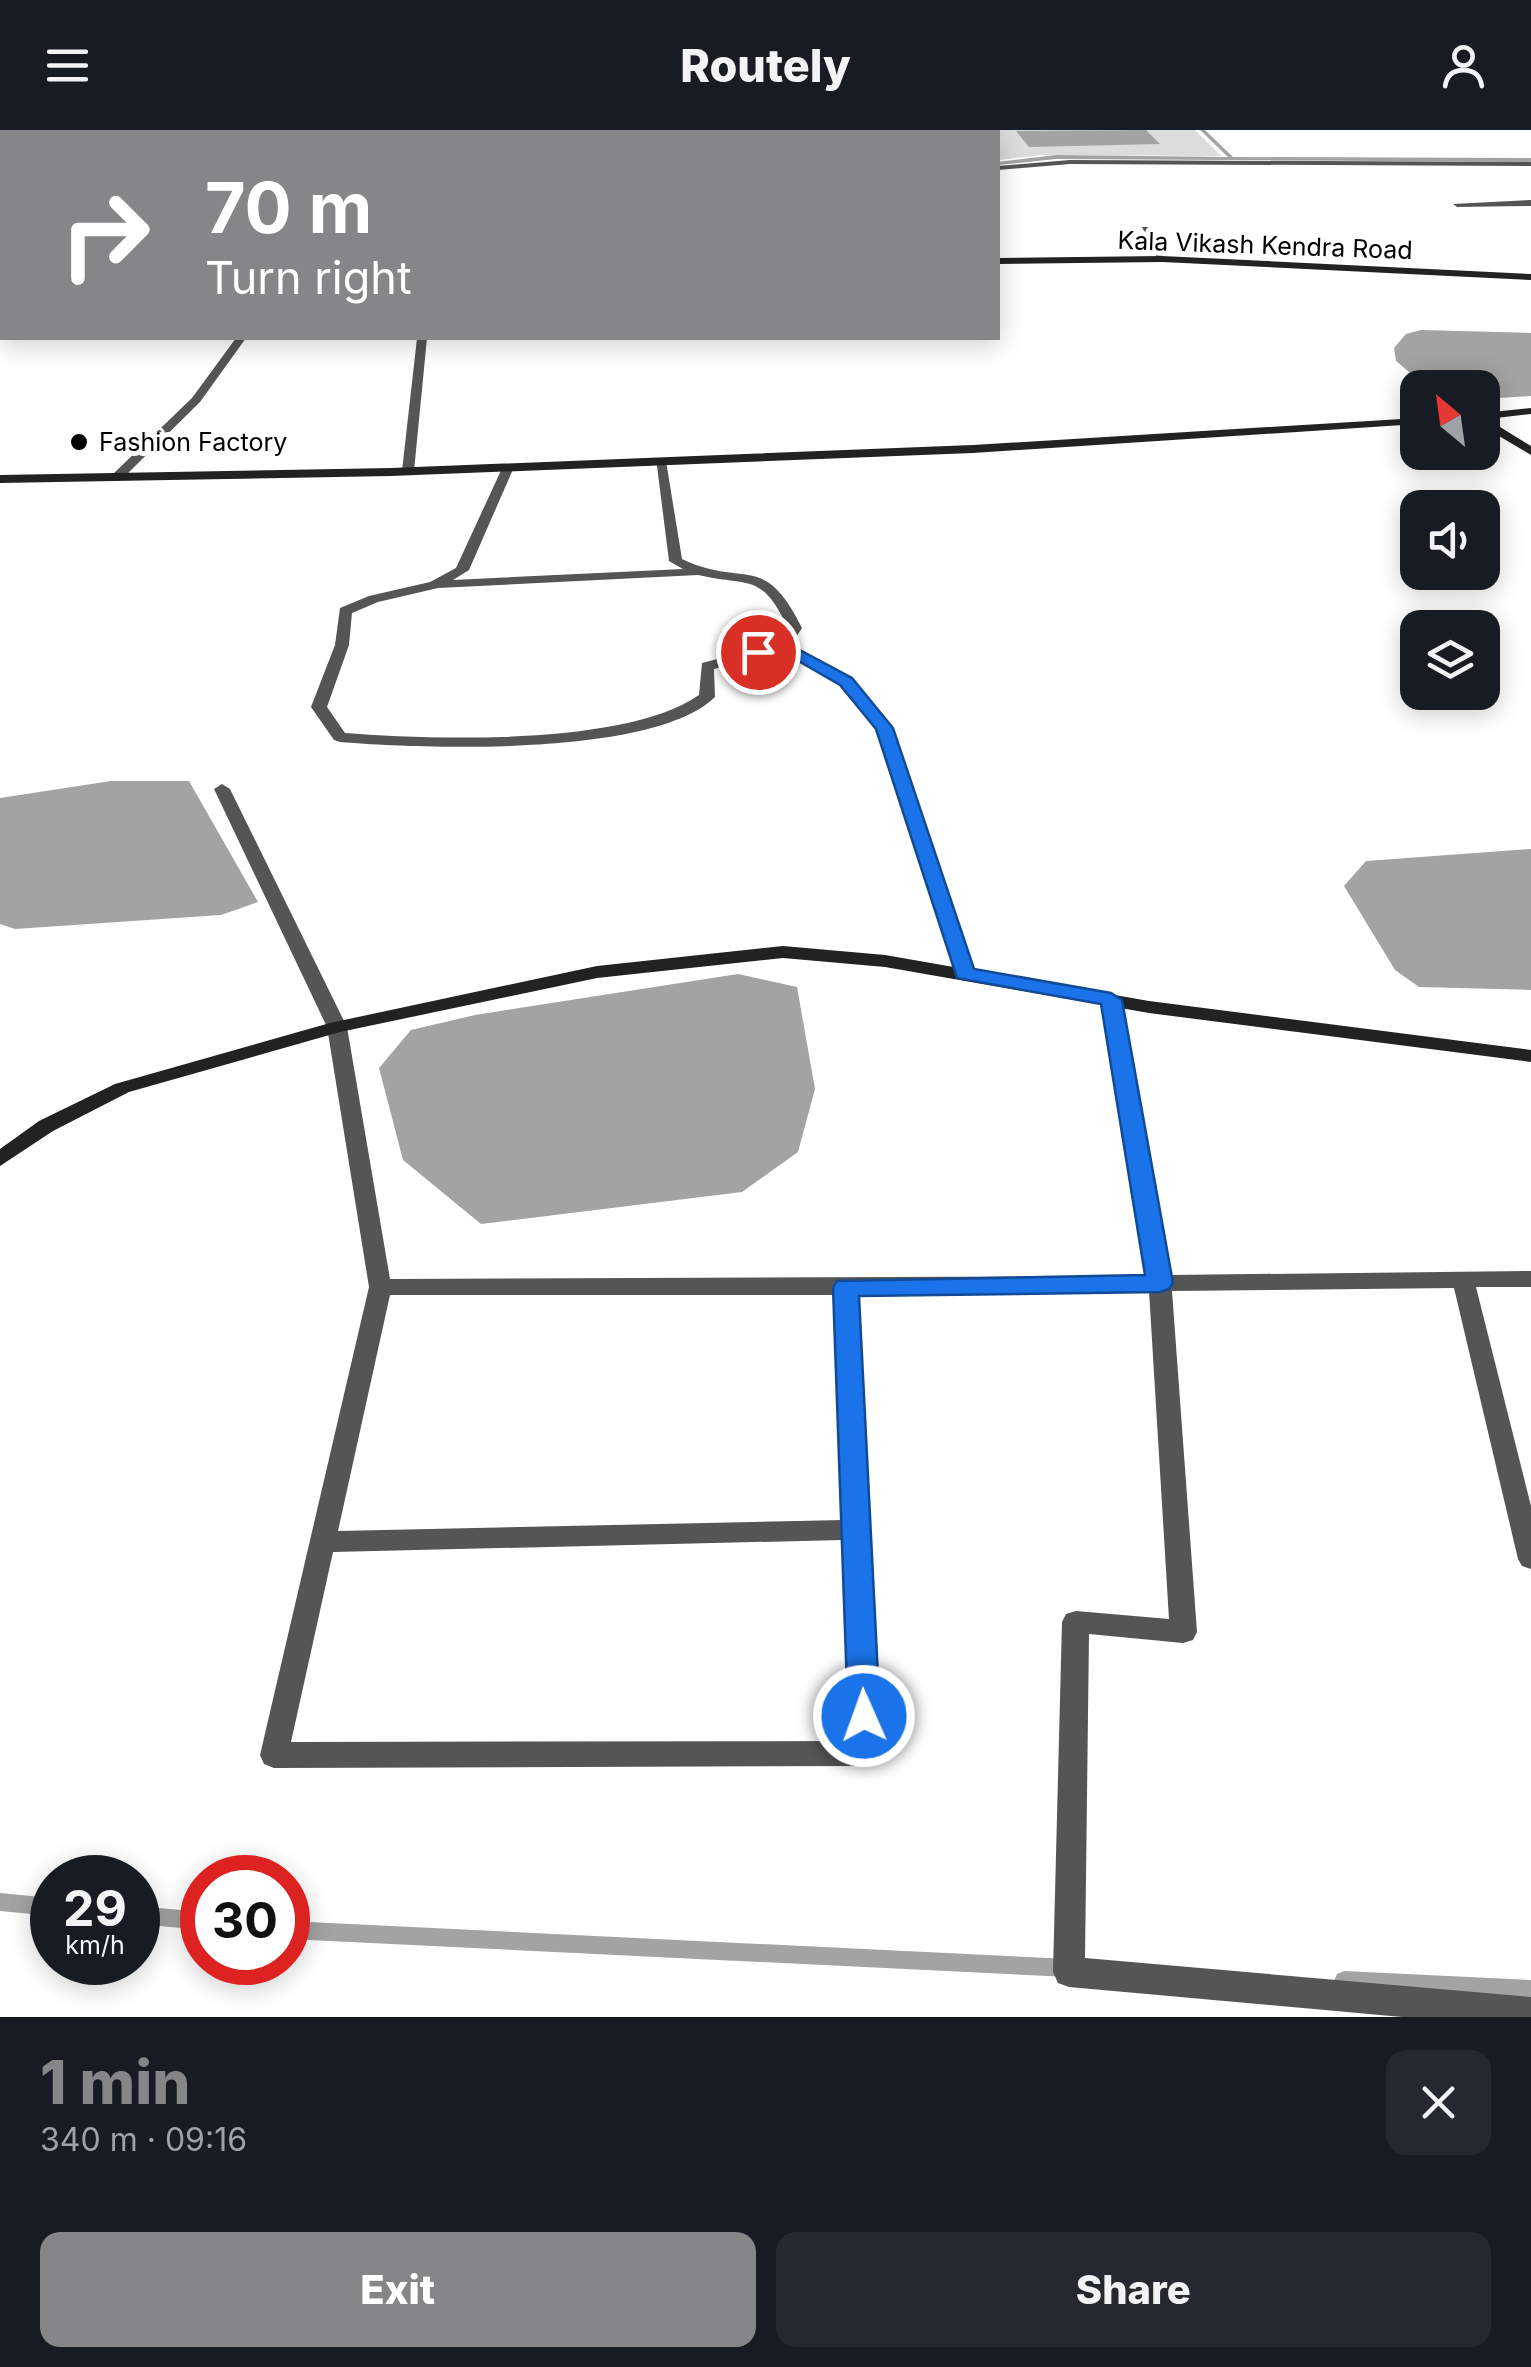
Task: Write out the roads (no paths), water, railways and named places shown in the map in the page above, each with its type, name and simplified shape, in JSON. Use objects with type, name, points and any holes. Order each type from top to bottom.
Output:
[{"type":"street","points":[[1000,168],[1090,162],[1530,164]]},
{"type":"street","points":[[1451,163],[1460,173]]},
{"type":"street","points":[[1458,204],[1531,202]]},
{"type":"street","points":[[1145,229],[1162,259]]},
{"type":"street","name":"Kala Vikash Kendra Road","points":[[1000,261],[1162,259],[1531,276]]},
{"type":"street","points":[[117,477],[196,400],[240,340]]},
{"type":"street","points":[[408,471],[422,340]]},
{"type":"street","points":[[1500,415],[1531,411]]},
{"type":"street","points":[[0,480],[408,471],[1033,446],[1400,422]]},
{"type":"street","points":[[1500,430],[1531,451]]},
{"type":"street","points":[[660,461],[676,561],[695,572]]},
{"type":"street","points":[[436,585],[462,570],[508,467]]},
{"type":"street","points":[[695,572],[738,575],[769,582],[784,602],[795,628],[783,646],[707,666],[706,698],[679,715],[601,732],[460,740],[371,741],[340,737],[318,707],[342,645],[345,611],[374,599],[436,585],[695,572]]},
{"type":"street","points":[[783,646],[846,682],[884,728],[964,974]]},
{"type":"street","points":[[222,789],[338,1027],[380,1287],[274,1756],[865,1753],[846,1287]]},
{"type":"street","points":[[0,1159],[46,1126],[122,1088],[338,1027],[597,972],[784,952],[884,960],[1111,1000],[1531,1056]]},
{"type":"street","points":[[1111,1000],[1160,1283],[1183,1632],[1076,1622],[1070,1972],[1531,2013]]},
{"type":"street","points":[[380,1287],[846,1287],[1531,1278]]},
{"type":"street","points":[[1463,1280],[1531,1559]]},
{"type":"street","points":[[322,1542],[856,1530]]},
{"type":"waterway","points":[[1202,130],[1232,158]]},
{"type":"waterway","points":[[1000,164],[1056,157],[1531,160]]},
{"type":"waterway","points":[[0,1902],[30,1905]]},
{"type":"waterway","points":[[160,1917],[180,1919]]},
{"type":"waterway","points":[[310,1931],[1069,1968]]},
{"type":"waterway","points":[[1344,1981],[1531,1990]]},
{"type":"place","name":"Fashion Factory","points":[[79,442]]}]
